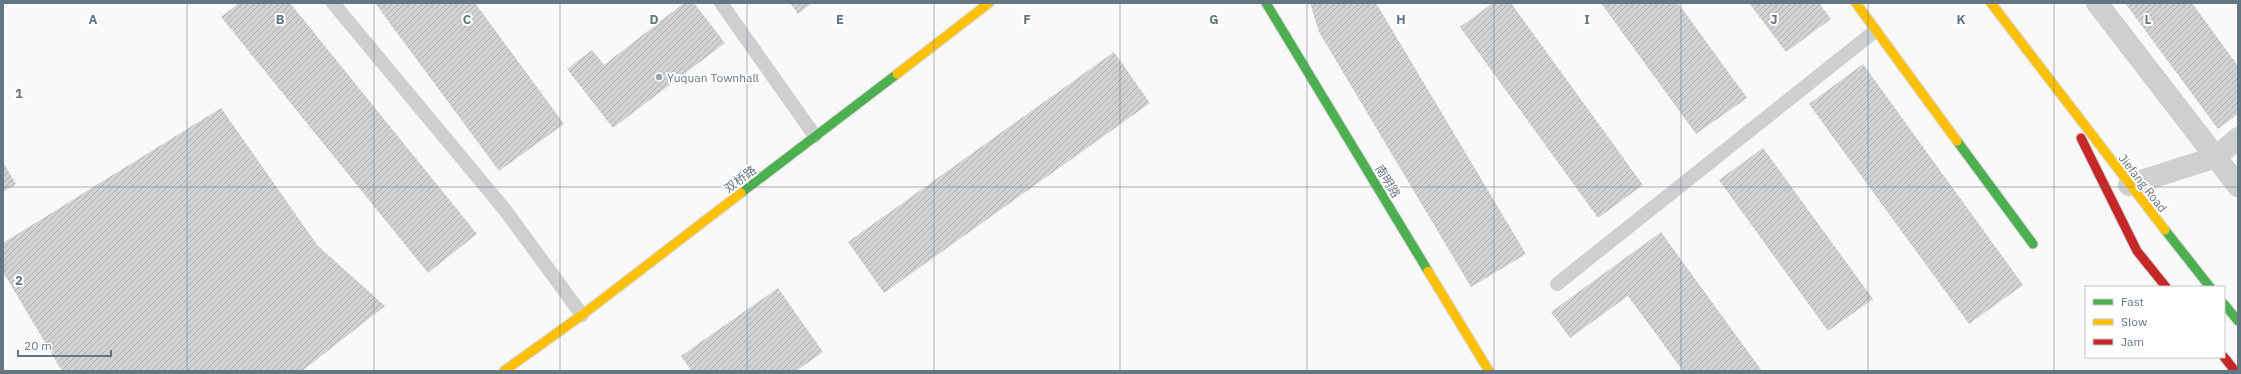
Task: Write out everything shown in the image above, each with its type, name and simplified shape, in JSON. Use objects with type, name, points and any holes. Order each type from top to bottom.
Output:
[{"type":"main road","name":"双桥路","points":[[504,371],[582,315],[989,3]]},
{"type":"main road","name":"南明路","points":[[1266,3],[1489,371]]},
{"type":"main road","points":[[1856,3],[1875,31],[2033,244]]},
{"type":"main road","name":"Jiefang Road","points":[[1992,3],[2129,185],[2209,286]]},
{"type":"main road","name":"Jiefang Road","points":[[2059,92],[2137,251],[2165,286]]},
{"type":"main road","points":[[2225,305],[2238,321]]},
{"type":"main road","points":[[2225,358],[2235,371]]},
{"type":"street","points":[[2097,3],[2238,186]]},
{"type":"street","points":[[2129,185],[2216,158],[2238,138]]},
{"type":"lane","points":[[333,3],[505,210],[582,315]]},
{"type":"lane","points":[[722,3],[815,136]]},
{"type":"lane","points":[[1557,284],[1875,31]]},
{"type":"building","points":[[239,3],[290,3],[477,234],[428,273],[221,17]]},
{"type":"building","points":[[375,3],[475,3],[564,124],[499,171]]},
{"type":"building","points":[[684,3],[694,3],[725,43],[613,128],[567,69],[592,50],[604,65]]},
{"type":"building","points":[[790,3],[812,3],[798,14]]},
{"type":"building","points":[[1310,3],[1376,3],[1526,254],[1471,287],[1319,32]]},
{"type":"building","points":[[1493,3],[1511,3],[1643,185],[1598,218],[1460,27]]},
{"type":"building","points":[[1601,3],[1678,3],[1747,98],[1696,134]]},
{"type":"building","points":[[1749,3],[1819,3],[1831,19],[1786,52]]},
{"type":"building","points":[[2125,3],[2192,3],[2238,66],[2238,114],[2218,129]]},
{"type":"building","points":[[1114,52],[1150,103],[884,293],[848,242]]},
{"type":"building","points":[[1863,64],[2023,285],[1969,324],[1809,104]]},
{"type":"building","points":[[221,108],[318,246],[385,306],[302,371],[62,371],[3,272],[3,243]]},
{"type":"building","points":[[1763,148],[1873,299],[1828,331],[1719,180]]},
{"type":"building","points":[[3,162],[16,184],[3,192]]},
{"type":"building","points":[[1661,232],[1762,371],[1683,371],[1628,296],[1570,338],[1551,312]]},
{"type":"building","points":[[778,288],[823,352],[796,371],[691,371],[681,356]]},
{"type":"traffic: fast","points":[[1266,3],[1428,271]]},
{"type":"traffic: fast","points":[[741,193],[897,74]]},
{"type":"traffic: fast","points":[[1957,141],[2033,244]]},
{"type":"traffic: fast","points":[[2165,230],[2209,286]]},
{"type":"traffic: fast","points":[[2225,305],[2238,321]]},
{"type":"traffic: slow","points":[[897,74],[989,3]]},
{"type":"traffic: slow","points":[[1856,3],[1957,141]]},
{"type":"traffic: slow","points":[[1991,3],[2165,230]]},
{"type":"traffic: slow","points":[[504,371],[582,315],[741,193]]},
{"type":"traffic: slow","points":[[1428,271],[1489,371]]},
{"type":"traffic: jam","points":[[2081,138],[2137,251],[2165,286]]},
{"type":"traffic: jam","points":[[2225,358],[2235,371]]},
{"type":"place","name":"Yuquan Townhall","points":[[659,77]]}]
